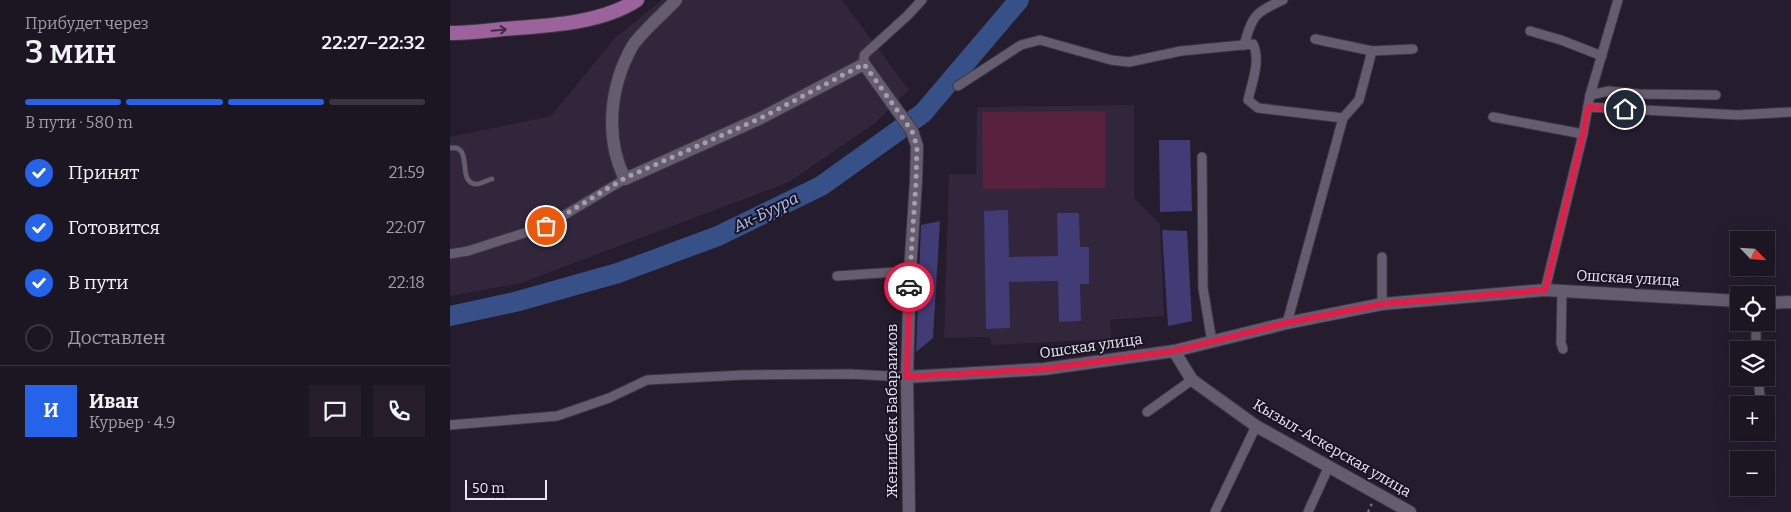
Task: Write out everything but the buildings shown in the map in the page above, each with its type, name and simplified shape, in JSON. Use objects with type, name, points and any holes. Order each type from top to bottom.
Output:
[{"type":"main road","points":[[450,33],[556,24],[613,11],[637,0]]},
{"type":"street","points":[[625,178],[618,165],[614,146],[612,121],[614,97],[621,73],[634,44],[676,0]]},
{"type":"street","points":[[450,254],[468,251],[546,226],[625,178],[761,118],[864,64],[864,55],[908,16],[922,0]]},
{"type":"street","points":[[1244,45],[1250,25],[1257,14],[1283,0]]},
{"type":"street","points":[[1545,290],[1583,134],[1590,94],[1618,0]]},
{"type":"street","points":[[1530,31],[1561,40],[1602,56]]},
{"type":"street","points":[[1315,39],[1372,51],[1413,50]]},
{"type":"street","points":[[958,86],[1022,45],[1040,40],[1111,60],[1129,62],[1181,51],[1253,44],[1256,58],[1248,100],[1252,104],[1258,108],[1343,118]]},
{"type":"street","points":[[1286,323],[1343,118],[1359,100],[1372,51]]},
{"type":"street","name":"Женишбек Бабараимов","points":[[864,64],[912,131],[917,146],[910,271],[907,377],[909,512]]},
{"type":"street","points":[[1590,94],[1609,91],[1639,94],[1716,95]]},
{"type":"street","points":[[1588,107],[1738,115],[1791,112]]},
{"type":"street","points":[[1494,117],[1583,134]]},
{"type":"street","points":[[1202,156],[1203,288],[1212,342]]},
{"type":"street","points":[[1382,257],[1382,304]]},
{"type":"street","points":[[837,276],[910,271]]},
{"type":"street","name":"Ошская улица","points":[[450,425],[557,416],[609,398],[647,380],[753,375],[850,374],[907,377],[1044,369],[1174,351],[1286,323],[1382,304],[1545,290],[1730,300]]},
{"type":"street","points":[[1562,290],[1561,343],[1563,349]]},
{"type":"street","points":[[1775,303],[1791,302]]},
{"type":"street","name":"Кызыл-Аскерская улица","points":[[1174,351],[1192,380],[1256,426],[1410,512]]},
{"type":"street","points":[[1147,412],[1192,380]]},
{"type":"street","points":[[1215,512],[1256,426]]},
{"type":"street","points":[[1308,512],[1329,466]]},
{"type":"lane","points":[[450,148],[461,150],[464,156],[466,177],[470,182],[476,184],[492,179]]},
{"type":"shaded area","points":[[662,0],[842,0],[909,90],[875,123],[789,182],[521,283],[450,296],[450,137],[551,116],[615,38]]},
{"type":"shaded area","points":[[1134,105],[1134,198],[1160,224],[1164,316],[1110,320],[1111,339],[991,345],[990,337],[944,338],[949,174],[976,174],[977,107]]},
{"type":"shaded area","points":[[1105,111],[1105,188],[983,189],[982,112]]},
{"type":"waterway","name":"Ак-Буура","points":[[450,316],[515,302],[618,273],[718,236],[821,186],[923,113],[1019,0]]},
{"type":"way so far","points":[[546,226],[625,178],[761,118],[864,64],[912,131],[917,146],[909,287]]},
{"type":"route","points":[[909,287],[907,377],[1044,369],[1174,351],[1286,323],[1382,304],[1545,290],[1588,107],[1625,109]]}]
